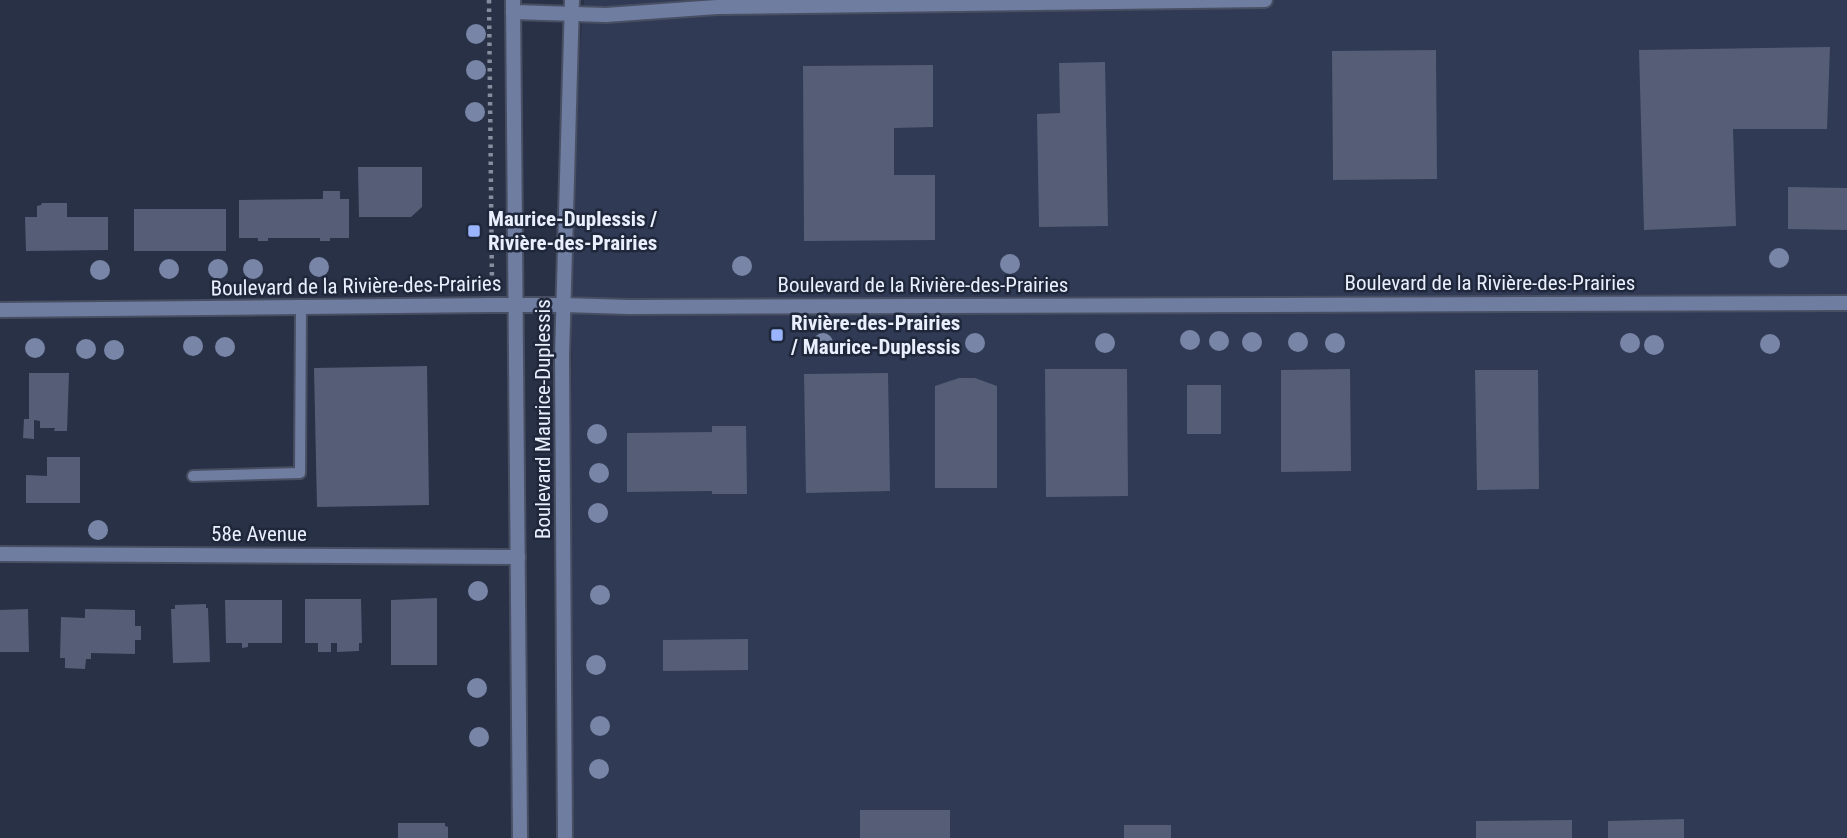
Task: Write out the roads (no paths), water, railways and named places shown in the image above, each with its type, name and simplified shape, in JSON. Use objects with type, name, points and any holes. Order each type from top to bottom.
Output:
[{"type":"street","points":[[513,6],[572,6],[606,15],[717,7],[1265,0]]},
{"type":"street","name":"Boulevard Maurice-Duplessis","points":[[513,6],[520,838]]},
{"type":"street","name":"Boulevard Maurice-Duplessis","points":[[565,838],[562,356],[572,6]]},
{"type":"street","name":"Boulevard de la Rivière-des-Prairies","points":[[0,310],[564,305],[1847,303]]},
{"type":"street","name":"58e Avenue","points":[[0,554],[518,557]]},
{"type":"lane","points":[[193,476],[300,474],[301,308]]},
{"type":"place","name":"Maurice-Duplessis / Rivière-des-Prairies","points":[[474,231]]},
{"type":"place","name":"Rivière-des-Prairies / Maurice-Duplessis","points":[[777,335]]}]
